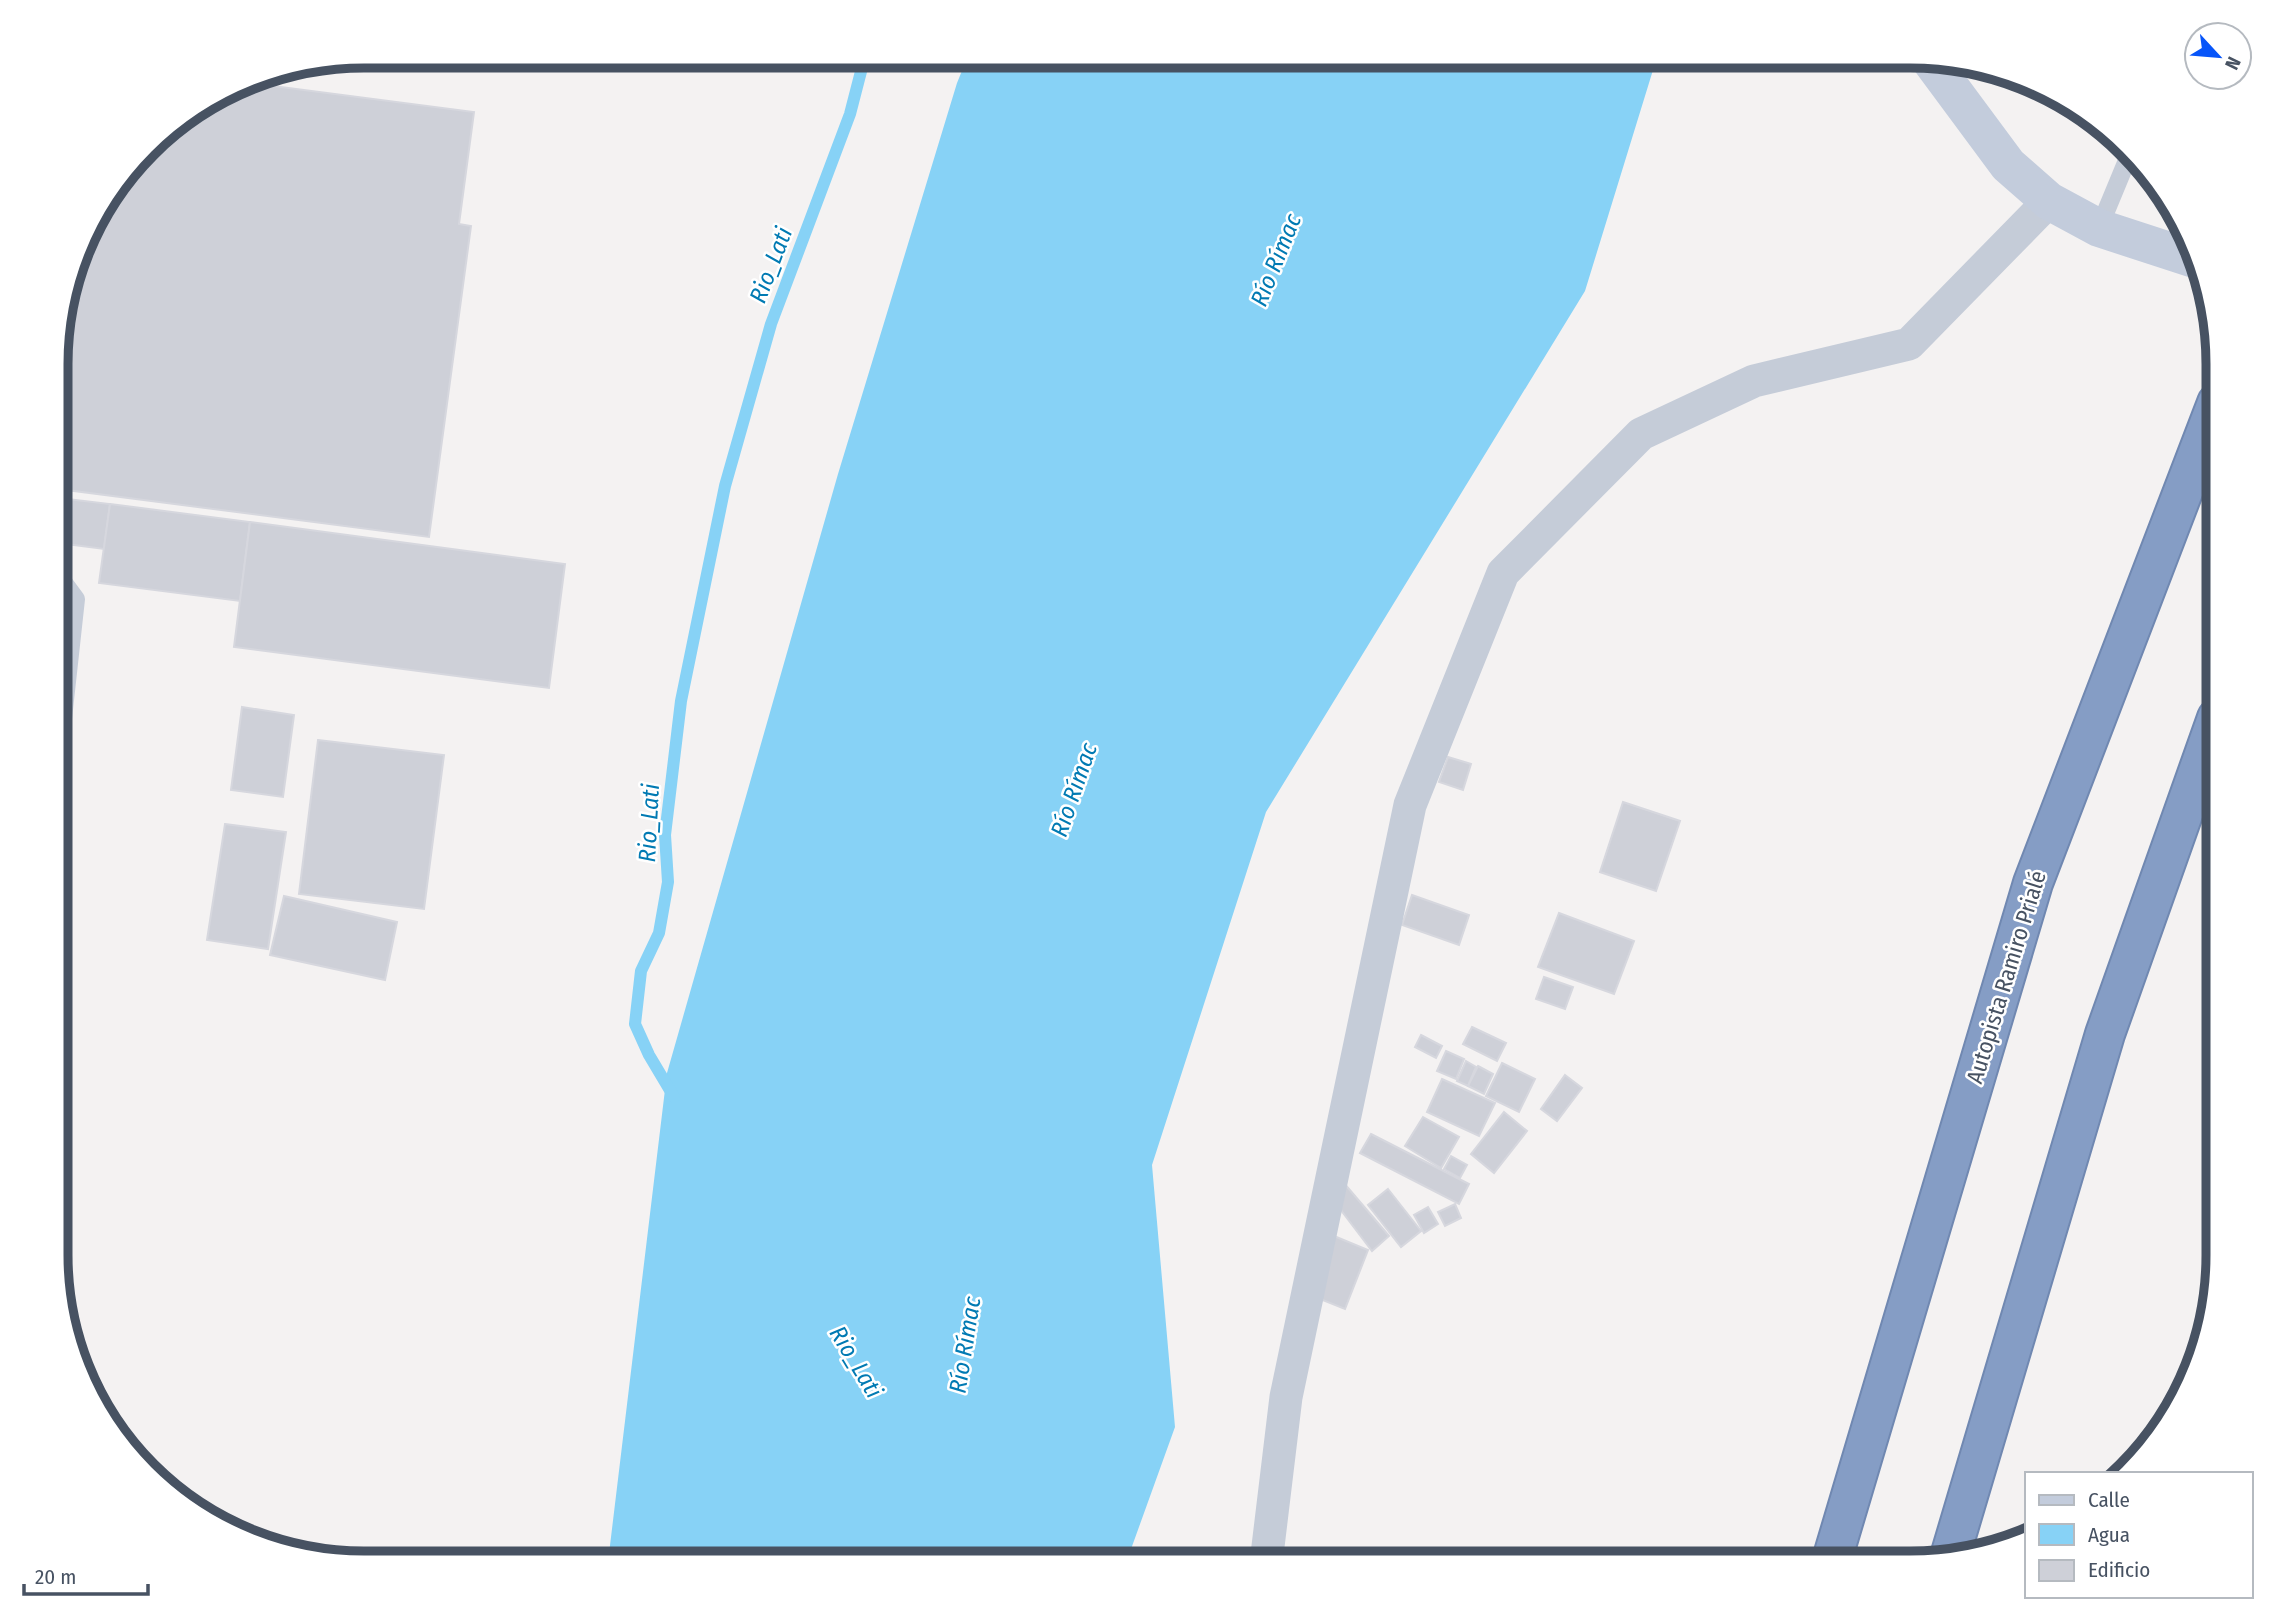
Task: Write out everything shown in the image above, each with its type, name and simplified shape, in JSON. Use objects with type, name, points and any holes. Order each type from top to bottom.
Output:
[{"type":"highway","name":"Autopista Ramiro Prialé","points":[[1835,1551],[2033,883],[2206,432]]},
{"type":"highway","points":[[1953,1547],[2105,1034],[2206,749]]},
{"type":"street","points":[[1938,70],[2008,165],[2049,201],[2099,228],[2185,256]]},
{"type":"street","points":[[1267,1551],[1286,1397],[1410,805],[1503,573],[1641,434],[1754,381],[1909,344],[2049,201]]},
{"type":"lane","points":[[2099,228],[2126,163]]},
{"type":"lane","points":[[68,588],[76,599],[68,672]]},
{"type":"water","name":"Río Rímac","points":[[963,68],[1654,68],[1585,291],[1266,812],[1152,1165],[1175,1427],[1130,1551],[609,1551],[667,1073],[838,474]]},
{"type":"building","points":[[266,85],[474,112],[459,224],[471,226],[429,537],[68,490],[68,365],[71,326],[78,288],[99,234],[130,184],[169,142],[216,108]]},
{"type":"building","points":[[68,499],[110,504],[104,549],[68,544]]},
{"type":"building","points":[[110,504],[250,522],[240,601],[99,583]]},
{"type":"building","points":[[250,522],[565,564],[549,688],[234,647]]},
{"type":"building","points":[[242,707],[294,715],[283,797],[231,790]]},
{"type":"building","points":[[318,740],[444,755],[424,909],[299,894]]},
{"type":"building","points":[[1448,757],[1471,764],[1463,790],[1439,782]]},
{"type":"building","points":[[1623,802],[1680,821],[1656,891],[1600,872]]},
{"type":"building","points":[[225,824],[286,832],[268,949],[207,940]]},
{"type":"building","points":[[1412,895],[1469,915],[1459,945],[1402,925]]},
{"type":"building","points":[[284,896],[397,922],[385,980],[270,955]]},
{"type":"building","points":[[1559,913],[1634,941],[1614,994],[1538,967]]},
{"type":"building","points":[[1544,977],[1573,987],[1565,1009],[1536,999]]},
{"type":"building","points":[[1472,1027],[1506,1043],[1497,1061],[1463,1044]]},
{"type":"building","points":[[1421,1035],[1442,1046],[1436,1058],[1415,1047]]},
{"type":"building","points":[[1446,1051],[1464,1059],[1456,1079],[1437,1071]]},
{"type":"building","points":[[1466,1061],[1476,1067],[1468,1086],[1457,1081]]},
{"type":"building","points":[[1502,1063],[1535,1079],[1519,1112],[1486,1096]]},
{"type":"building","points":[[1478,1066],[1493,1074],[1484,1094],[1468,1086]]},
{"type":"building","points":[[1565,1075],[1582,1088],[1557,1121],[1541,1109]]},
{"type":"building","points":[[1442,1079],[1495,1103],[1479,1136],[1427,1112]]},
{"type":"building","points":[[1504,1112],[1527,1131],[1494,1173],[1471,1154]]},
{"type":"building","points":[[1423,1117],[1459,1137],[1441,1168],[1405,1146]]},
{"type":"building","points":[[1371,1134],[1469,1184],[1459,1204],[1360,1153]]},
{"type":"building","points":[[1451,1156],[1467,1165],[1460,1178],[1444,1169]]},
{"type":"building","points":[[1343,1182],[1389,1236],[1372,1251],[1331,1197]]},
{"type":"building","points":[[1388,1189],[1421,1231],[1401,1247],[1368,1205]]},
{"type":"building","points":[[1455,1204],[1461,1218],[1445,1226],[1438,1212]]},
{"type":"building","points":[[1428,1207],[1438,1224],[1424,1233],[1414,1215]]},
{"type":"building","points":[[1334,1236],[1368,1250],[1345,1309],[1310,1295]]},
{"type":"waterway","name":"Rio_Lati","points":[[674,1097],[649,1055],[635,1024],[641,971],[659,933],[668,882],[665,835],[681,701],[725,486],[771,324],[850,114],[862,68]]}]
